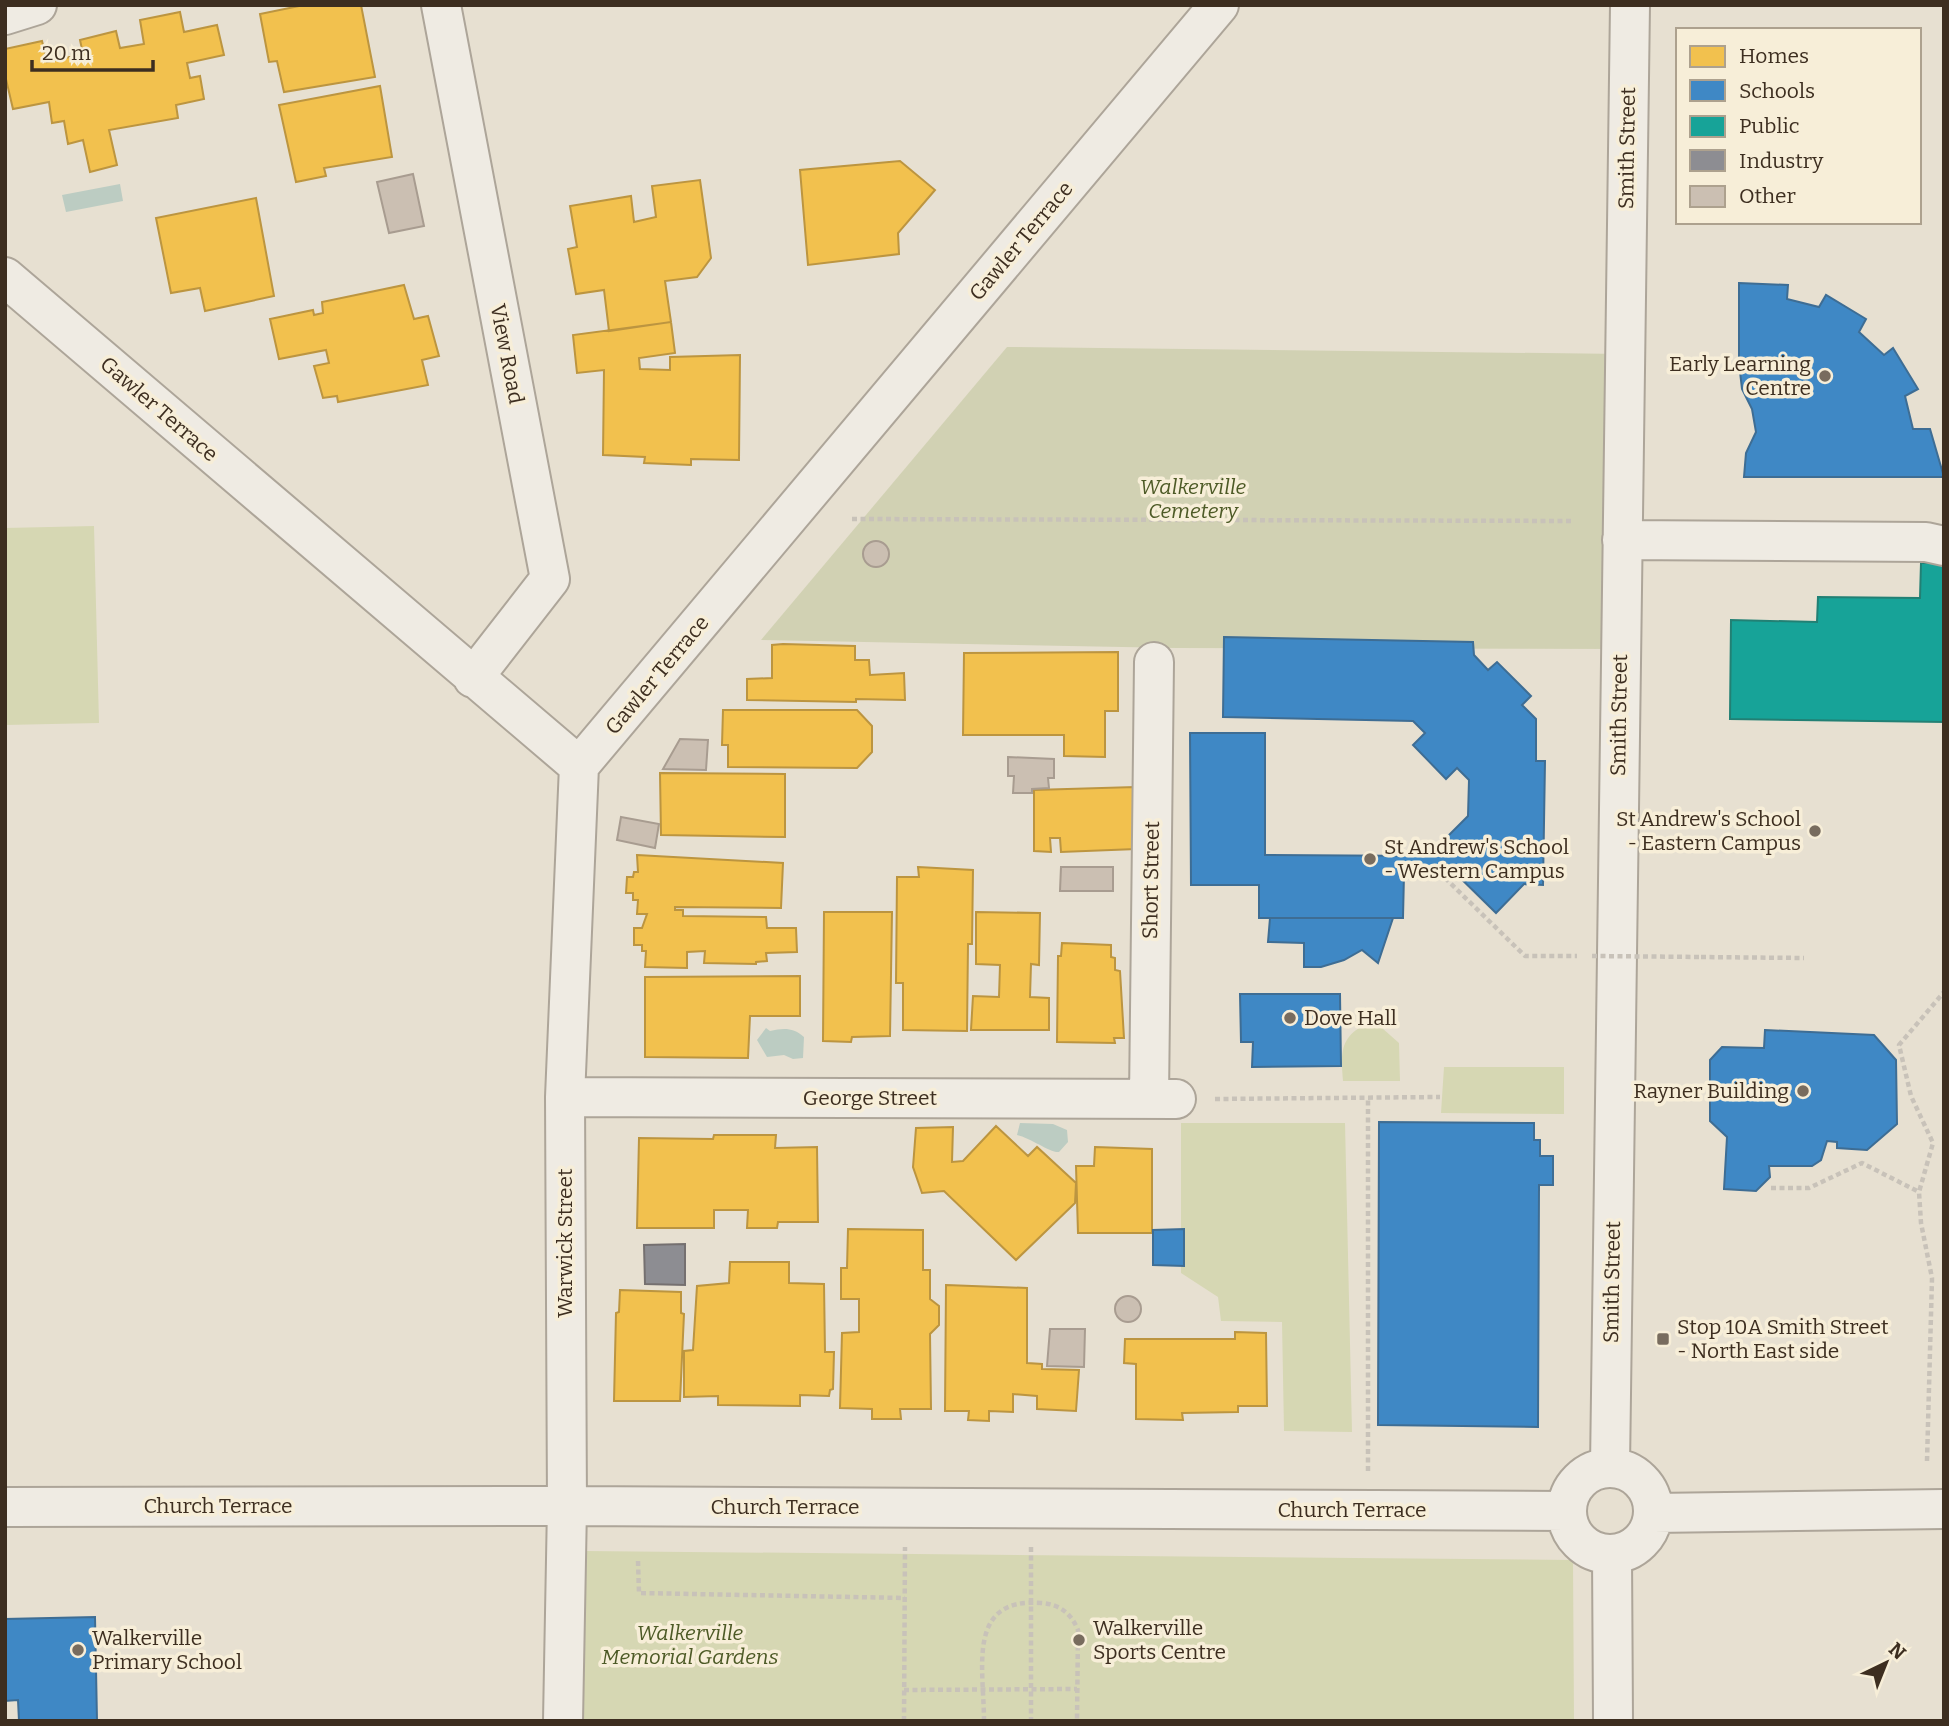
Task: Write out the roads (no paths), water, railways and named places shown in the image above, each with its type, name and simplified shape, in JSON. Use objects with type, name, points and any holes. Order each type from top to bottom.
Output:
[{"type":"street","points":[[5,15],[37,5]]},
{"type":"street","name":"View Road","points":[[441,5],[550,579],[473,678]]},
{"type":"street","name":"Gawler Terrace","points":[[5,277],[579,766],[1219,5]]},
{"type":"street","name":"Smith Street","points":[[1610,1467],[1630,5]]},
{"type":"street","points":[[1622,540],[1938,537]]},
{"type":"street","name":"Short Street","points":[[1154,662],[1162,1098]]},
{"type":"street","name":"Warwick Street","points":[[563,1721],[567,1506],[565,1097],[579,766]]},
{"type":"street","name":"George Street","points":[[565,1097],[1162,1098]]},
{"type":"street","points":[[1610,1467],[1635,1475],[1646,1486],[1654,1513],[1645,1539],[1633,1549],[1612,1555],[1588,1549],[1576,1539],[1566,1511],[1576,1482],[1588,1473],[1610,1467]]},
{"type":"street","name":"Church Terrace","points":[[5,1507],[567,1506],[1566,1511]]},
{"type":"street","points":[[1654,1513],[1944,1510]]},
{"type":"street","points":[[1612,1555],[1613,1721]]},
{"type":"place","name":"Early Learning Centre","points":[[1825,376]]},
{"type":"place","name":"St Andrew's School - Eastern Campus","points":[[1815,831]]},
{"type":"place","name":"St Andrew's School - Western Campus","points":[[1370,859]]},
{"type":"place","name":"Dove Hall","points":[[1290,1018]]},
{"type":"place","name":"Rayner Building","points":[[1803,1091]]},
{"type":"place","name":"Stop 10A Smith Street - North East side","points":[[1663,1339]]},
{"type":"place","name":"Walkerville Sports Centre","points":[[1079,1640]]},
{"type":"place","name":"Walkerville Primary School","points":[[78,1650]]},
{"type":"park label","name":"Walkerville Cemetery","points":[[1193,499]]},
{"type":"park label","name":"Walkerville Memorial Gardens","points":[[690,1645]]}]
